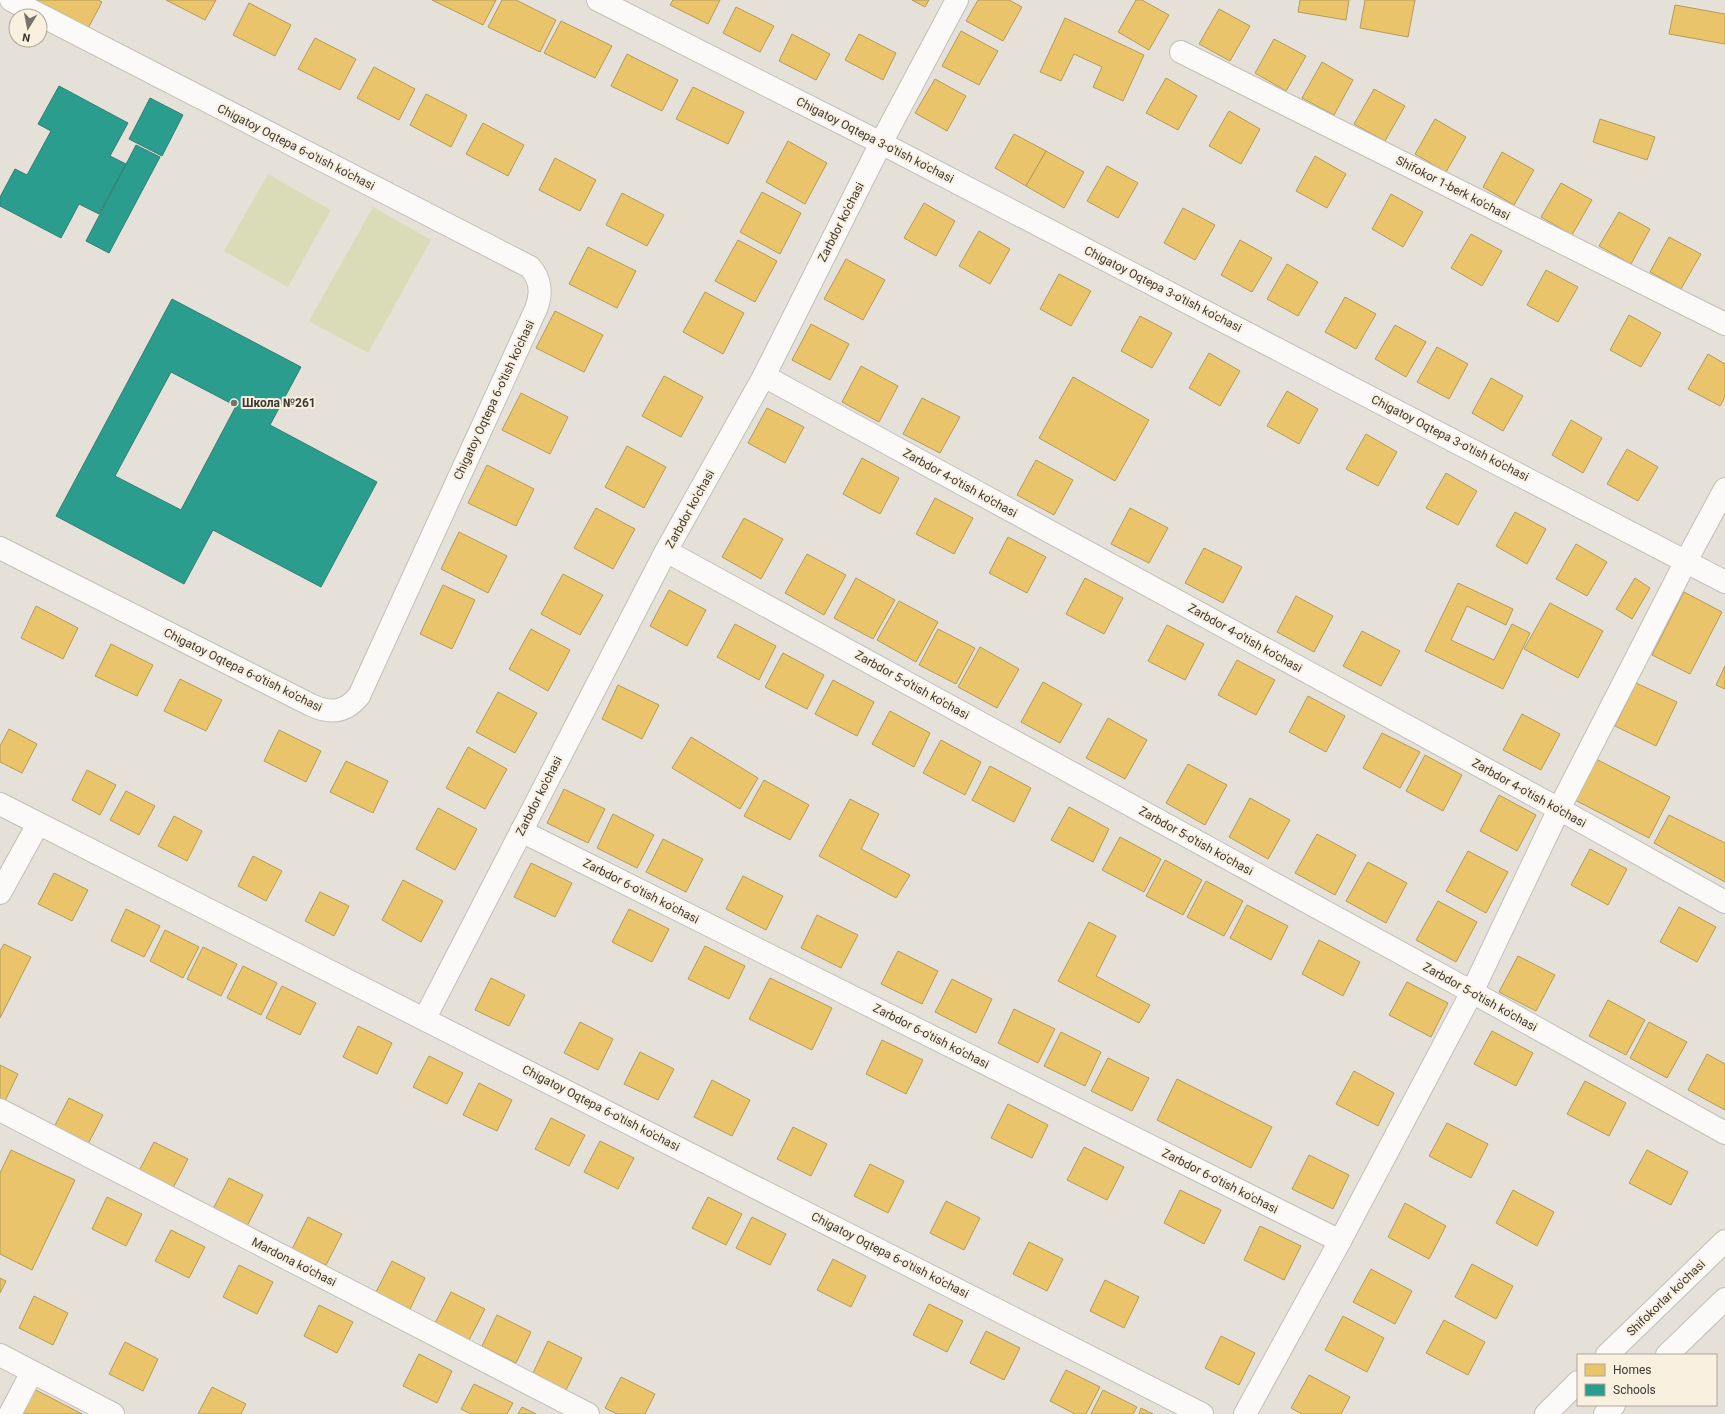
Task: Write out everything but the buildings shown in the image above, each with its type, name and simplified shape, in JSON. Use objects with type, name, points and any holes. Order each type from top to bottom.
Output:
[{"type":"street","name":"Chigatoy Oqtepa 6-o'tish ko'chasi","points":[[0,548],[311,705],[322,710],[336,711],[342,709],[354,702],[359,696],[533,316],[540,293],[537,277],[530,267],[11,0]]},
{"type":"street","name":"Chigatoy Oqtepa 3-o'tish ko'chasi","points":[[598,0],[881,143],[1725,582]]},
{"type":"street","name":"Zarbdor ko'chasi","points":[[425,1018],[666,551],[764,376],[881,143],[957,0]]},
{"type":"street","name":"Shifokor 1-berk ko'chasi","points":[[1181,52],[1725,324]]},
{"type":"street","name":"Zarbdor 4-o'tish ko'chasi","points":[[764,376],[1559,809],[1725,902]]},
{"type":"street","points":[[1245,1414],[1340,1241],[1472,992],[1559,809],[1686,561],[1725,489]]},
{"type":"street","name":"Zarbdor 5-o'tish ko'chasi","points":[[666,551],[1472,992],[1725,1133]]},
{"type":"street","name":"Chigatoy Oqtepa 6-o'tish ko'chasi","points":[[0,804],[425,1018],[1202,1414]]},
{"type":"street","points":[[0,893],[38,824]]},
{"type":"street","name":"Zarbdor 6-o'tish ko'chasi","points":[[521,831],[1340,1241]]},
{"type":"street","name":"Mardona ko'chasi","points":[[0,1110],[588,1414]]},
{"type":"street","name":"Shifokorlar ko'chasi","points":[[1608,1354],[1725,1241]]},
{"type":"street","points":[[1668,1354],[1725,1299]]},
{"type":"street","points":[[0,1355],[113,1414]]},
{"type":"street","points":[[10,1414],[32,1372]]},
{"type":"street","points":[[1552,1412],[1577,1383]]},
{"type":"street","points":[[1605,1414],[1613,1406]]},
{"type":"street","points":[[1625,1406],[1631,1414]]},
{"type":"green space","points":[[268,174],[331,210],[288,287],[224,251]]},
{"type":"green space","points":[[373,207],[431,240],[368,353],[309,321]]},
{"type":"place","name":"Школа №261","points":[[234,403]]}]
